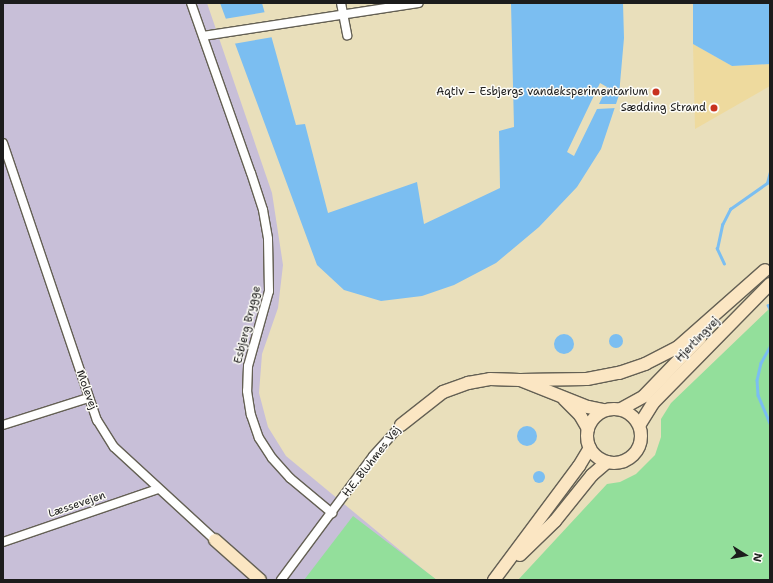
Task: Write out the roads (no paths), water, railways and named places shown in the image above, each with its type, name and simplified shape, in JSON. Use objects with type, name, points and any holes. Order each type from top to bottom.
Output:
[{"type":"main road","points":[[520,380],[587,379],[619,374],[645,364],[690,337],[768,268]]},
{"type":"main road","name":"Hjertingvej","points":[[621,409],[644,396],[768,268]]},
{"type":"main road","name":"Hjertingvej","points":[[640,424],[653,403],[770,284]]},
{"type":"main road","name":"H.E. Bluhmes Vej","points":[[401,425],[443,392],[468,383],[490,379],[520,380],[558,395],[604,410]]},
{"type":"main road","name":"H.E. Bluhmes Vej","points":[[558,395],[580,415],[588,429]]},
{"type":"main road","points":[[621,409],[635,417],[640,424],[641,442],[635,454],[624,461],[607,462],[600,459],[590,448],[588,429],[591,421],[604,410],[621,409]]},
{"type":"main road","points":[[494,580],[579,466],[590,448]]},
{"type":"main road","points":[[494,580],[555,521],[592,475],[607,462]]},
{"type":"main road","name":"Molevej","points":[[216,540],[260,580]]},
{"type":"street","name":"Esbjerg Brygge","points":[[191,3],[263,210],[268,239],[269,291],[248,366],[247,391],[251,415],[259,438],[272,458],[290,478],[332,513]]},
{"type":"street","points":[[341,3],[348,34]]},
{"type":"street","points":[[203,36],[418,3]]},
{"type":"street","name":"Molevej","points":[[3,142],[88,398],[105,434],[158,489],[216,540]]},
{"type":"street","points":[[3,425],[88,398]]},
{"type":"street","name":"H.E. Bluhmes Vej","points":[[281,580],[373,456],[401,425]]},
{"type":"street","name":"Læssevejen","points":[[3,542],[158,489]]},
{"type":"water","points":[[220,3],[262,3],[296,125],[305,124],[328,213],[417,182],[424,224],[500,188],[499,131],[514,127],[511,4],[623,3],[624,38],[619,95],[601,149],[577,187],[539,227],[496,263],[454,285],[422,296],[381,301],[344,290],[317,265]]},
{"type":"water","points":[[693,3],[770,3],[770,64],[732,66],[693,44]]},
{"type":"water","points":[[564,334],[571,337],[574,344],[571,351],[564,354],[557,351],[554,344],[557,337]]},
{"type":"water","points":[[616,334],[621,336],[623,341],[621,346],[616,348],[611,346],[609,341],[611,336]]},
{"type":"water","points":[[527,426],[534,429],[537,436],[534,443],[527,446],[520,443],[517,436],[520,429]]},
{"type":"water","points":[[539,471],[543,473],[545,477],[543,481],[539,483],[535,481],[533,477],[535,473]]},
{"type":"waterway","points":[[724,264],[717,249],[722,225],[730,209],[767,183],[770,172]]},
{"type":"waterway","points":[[768,305],[770,309]]},
{"type":"waterway","points":[[770,347],[761,363],[757,380],[758,395],[770,423]]},
{"type":"place","name":"Aqtiv – Esbjergs vandeksperimentarium","points":[[656,92]]},
{"type":"place","name":"Sædding Strand","points":[[714,108]]}]
